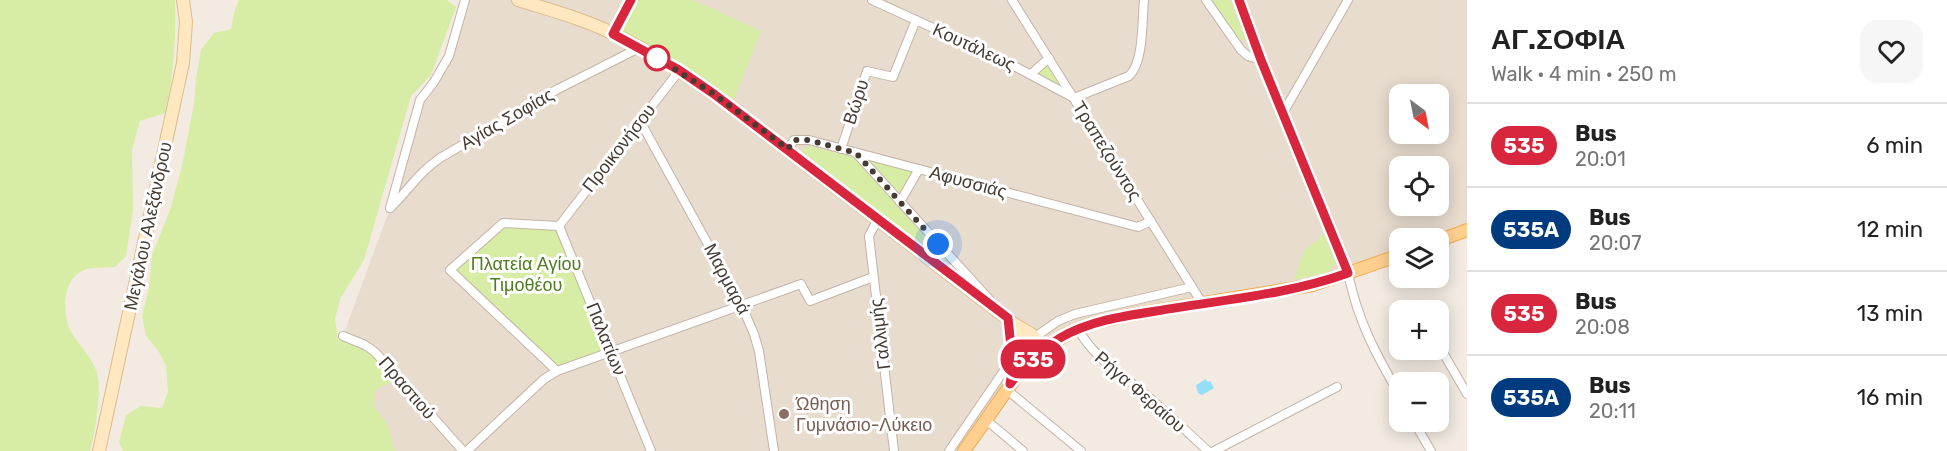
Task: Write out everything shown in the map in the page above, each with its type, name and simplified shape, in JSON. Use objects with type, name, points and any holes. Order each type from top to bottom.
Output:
[{"type":"main road","points":[[1449,237],[1467,230]]},
{"type":"main road","points":[[964,451],[1008,387],[1040,352],[1078,329],[1124,316],[1313,285],[1389,259]]},
{"type":"street","name":"Μεγάλου Αλεξάνδρου","points":[[99,451],[183,63],[186,22],[183,0]]},
{"type":"street","name":"Αγίας Σοφίας","points":[[465,0],[449,56],[420,100],[390,208],[402,197],[424,169],[440,158],[558,89],[639,48]]},
{"type":"street","points":[[518,0],[574,18],[613,34],[679,70],[788,149],[1007,318],[1035,337],[1040,352]]},
{"type":"street","points":[[613,34],[631,0]]},
{"type":"street","name":"Κουτάλεως","points":[[872,0],[1030,74],[1074,98]]},
{"type":"street","name":"Τραπεζούντος","points":[[1012,0],[1202,303]]},
{"type":"street","points":[[1074,98],[1129,75],[1135,70],[1139,57],[1144,0]]},
{"type":"street","points":[[1206,0],[1242,50],[1248,56],[1261,60]]},
{"type":"street","points":[[1239,0],[1261,60],[1348,273],[1354,303],[1369,343],[1389,377]]},
{"type":"street","points":[[1283,113],[1348,0]]},
{"type":"street","name":"Βώρυ","points":[[841,149],[867,71],[893,77],[916,20]]},
{"type":"street","points":[[1030,74],[1049,58]]},
{"type":"street","name":"Προικονήσου","points":[[559,226],[679,70]]},
{"type":"street","name":"Μαρμαρά","points":[[640,121],[741,304],[754,334],[759,351],[774,451]]},
{"type":"street","name":"Αφυσσιάς","points":[[788,149],[794,140],[809,140],[1138,227],[1151,221]]},
{"type":"street","points":[[856,153],[1007,318],[1019,337],[1040,352]]},
{"type":"street","points":[[900,202],[920,170]]},
{"type":"street","name":"Γαλλιμής","points":[[878,219],[869,236],[894,451]]},
{"type":"street","points":[[556,371],[450,270],[503,223],[559,226]]},
{"type":"street","name":"Παλατίων","points":[[559,226],[651,451]]},
{"type":"street","points":[[465,451],[544,379],[556,371],[801,284],[810,301],[873,277]]},
{"type":"street","points":[[1035,337],[1058,321],[1075,314],[1192,287]]},
{"type":"street","points":[[1007,318],[1012,359],[1008,387],[1081,451]]},
{"type":"street","name":"Ρήγα Φεραίου","points":[[1078,329],[1087,345],[1098,356],[1147,395],[1208,451]]},
{"type":"street","name":"Πραστιού","points":[[343,336],[365,345],[379,356],[465,451]]},
{"type":"street","points":[[949,451],[1012,359]]},
{"type":"street","points":[[1447,360],[1467,394]]},
{"type":"street","points":[[1214,451],[1337,387]]},
{"type":"street","points":[[985,418],[1023,451]]},
{"type":"street","points":[[1420,432],[1431,451]]},
{"type":"shaded area","points":[[465,0],[1467,0],[1467,230],[1449,235],[1449,228],[1389,228],[1389,259],[1328,281],[1124,316],[1045,348],[964,451],[378,451],[354,381],[343,336],[390,208],[420,100],[449,56]]},
{"type":"green space","points":[[0,0],[175,0],[174,56],[165,113],[140,121],[132,149],[133,210],[126,256],[115,267],[90,268],[79,273],[69,285],[65,300],[68,325],[95,366],[97,373],[99,389],[97,412],[90,451],[0,451]]},
{"type":"green space","points":[[239,0],[447,0],[456,7],[431,75],[411,96],[364,260],[340,299],[335,319],[338,339],[371,355],[395,381],[375,390],[374,406],[388,426],[395,451],[123,451],[119,442],[126,415],[141,406],[162,408],[168,392],[166,366],[159,352],[146,336],[142,316],[149,287],[152,255],[170,210],[182,166],[194,104],[201,50],[214,33],[231,29]]},
{"type":"green space","points":[[638,0],[693,0],[761,31],[733,102],[622,31]]},
{"type":"green space","points":[[1210,0],[1230,0],[1246,41],[1230,30]]},
{"type":"green space","points":[[1049,58],[1074,98],[1031,74]]},
{"type":"green space","points":[[809,146],[853,157],[960,275],[803,152],[804,148]]},
{"type":"green space","points":[[868,158],[916,171],[900,194]]},
{"type":"green space","name":"Πλατεία Αγίου Τιμοθέου","points":[[504,227],[557,230],[606,349],[558,368],[456,271]]},
{"type":"green space","points":[[1326,232],[1337,260],[1329,272],[1294,280],[1304,251]]},
{"type":"water","points":[[1206,379],[1214,388],[1202,395],[1198,393],[1196,385]]},
{"type":"bus line","name":"535","points":[[631,0],[613,34],[679,70],[714,94],[1008,318],[1013,367],[1010,384],[1045,348],[1061,337],[1091,324],[1124,316],[1313,285],[1348,273],[1261,60],[1239,0]]},
{"type":"place","name":"Ώθηση Γυμνάσιο-Λύκειο","points":[[784,414]]},
{"type":"route","points":[[657,58],[714,94],[788,149],[794,140],[809,140],[856,153],[938,244]]}]
